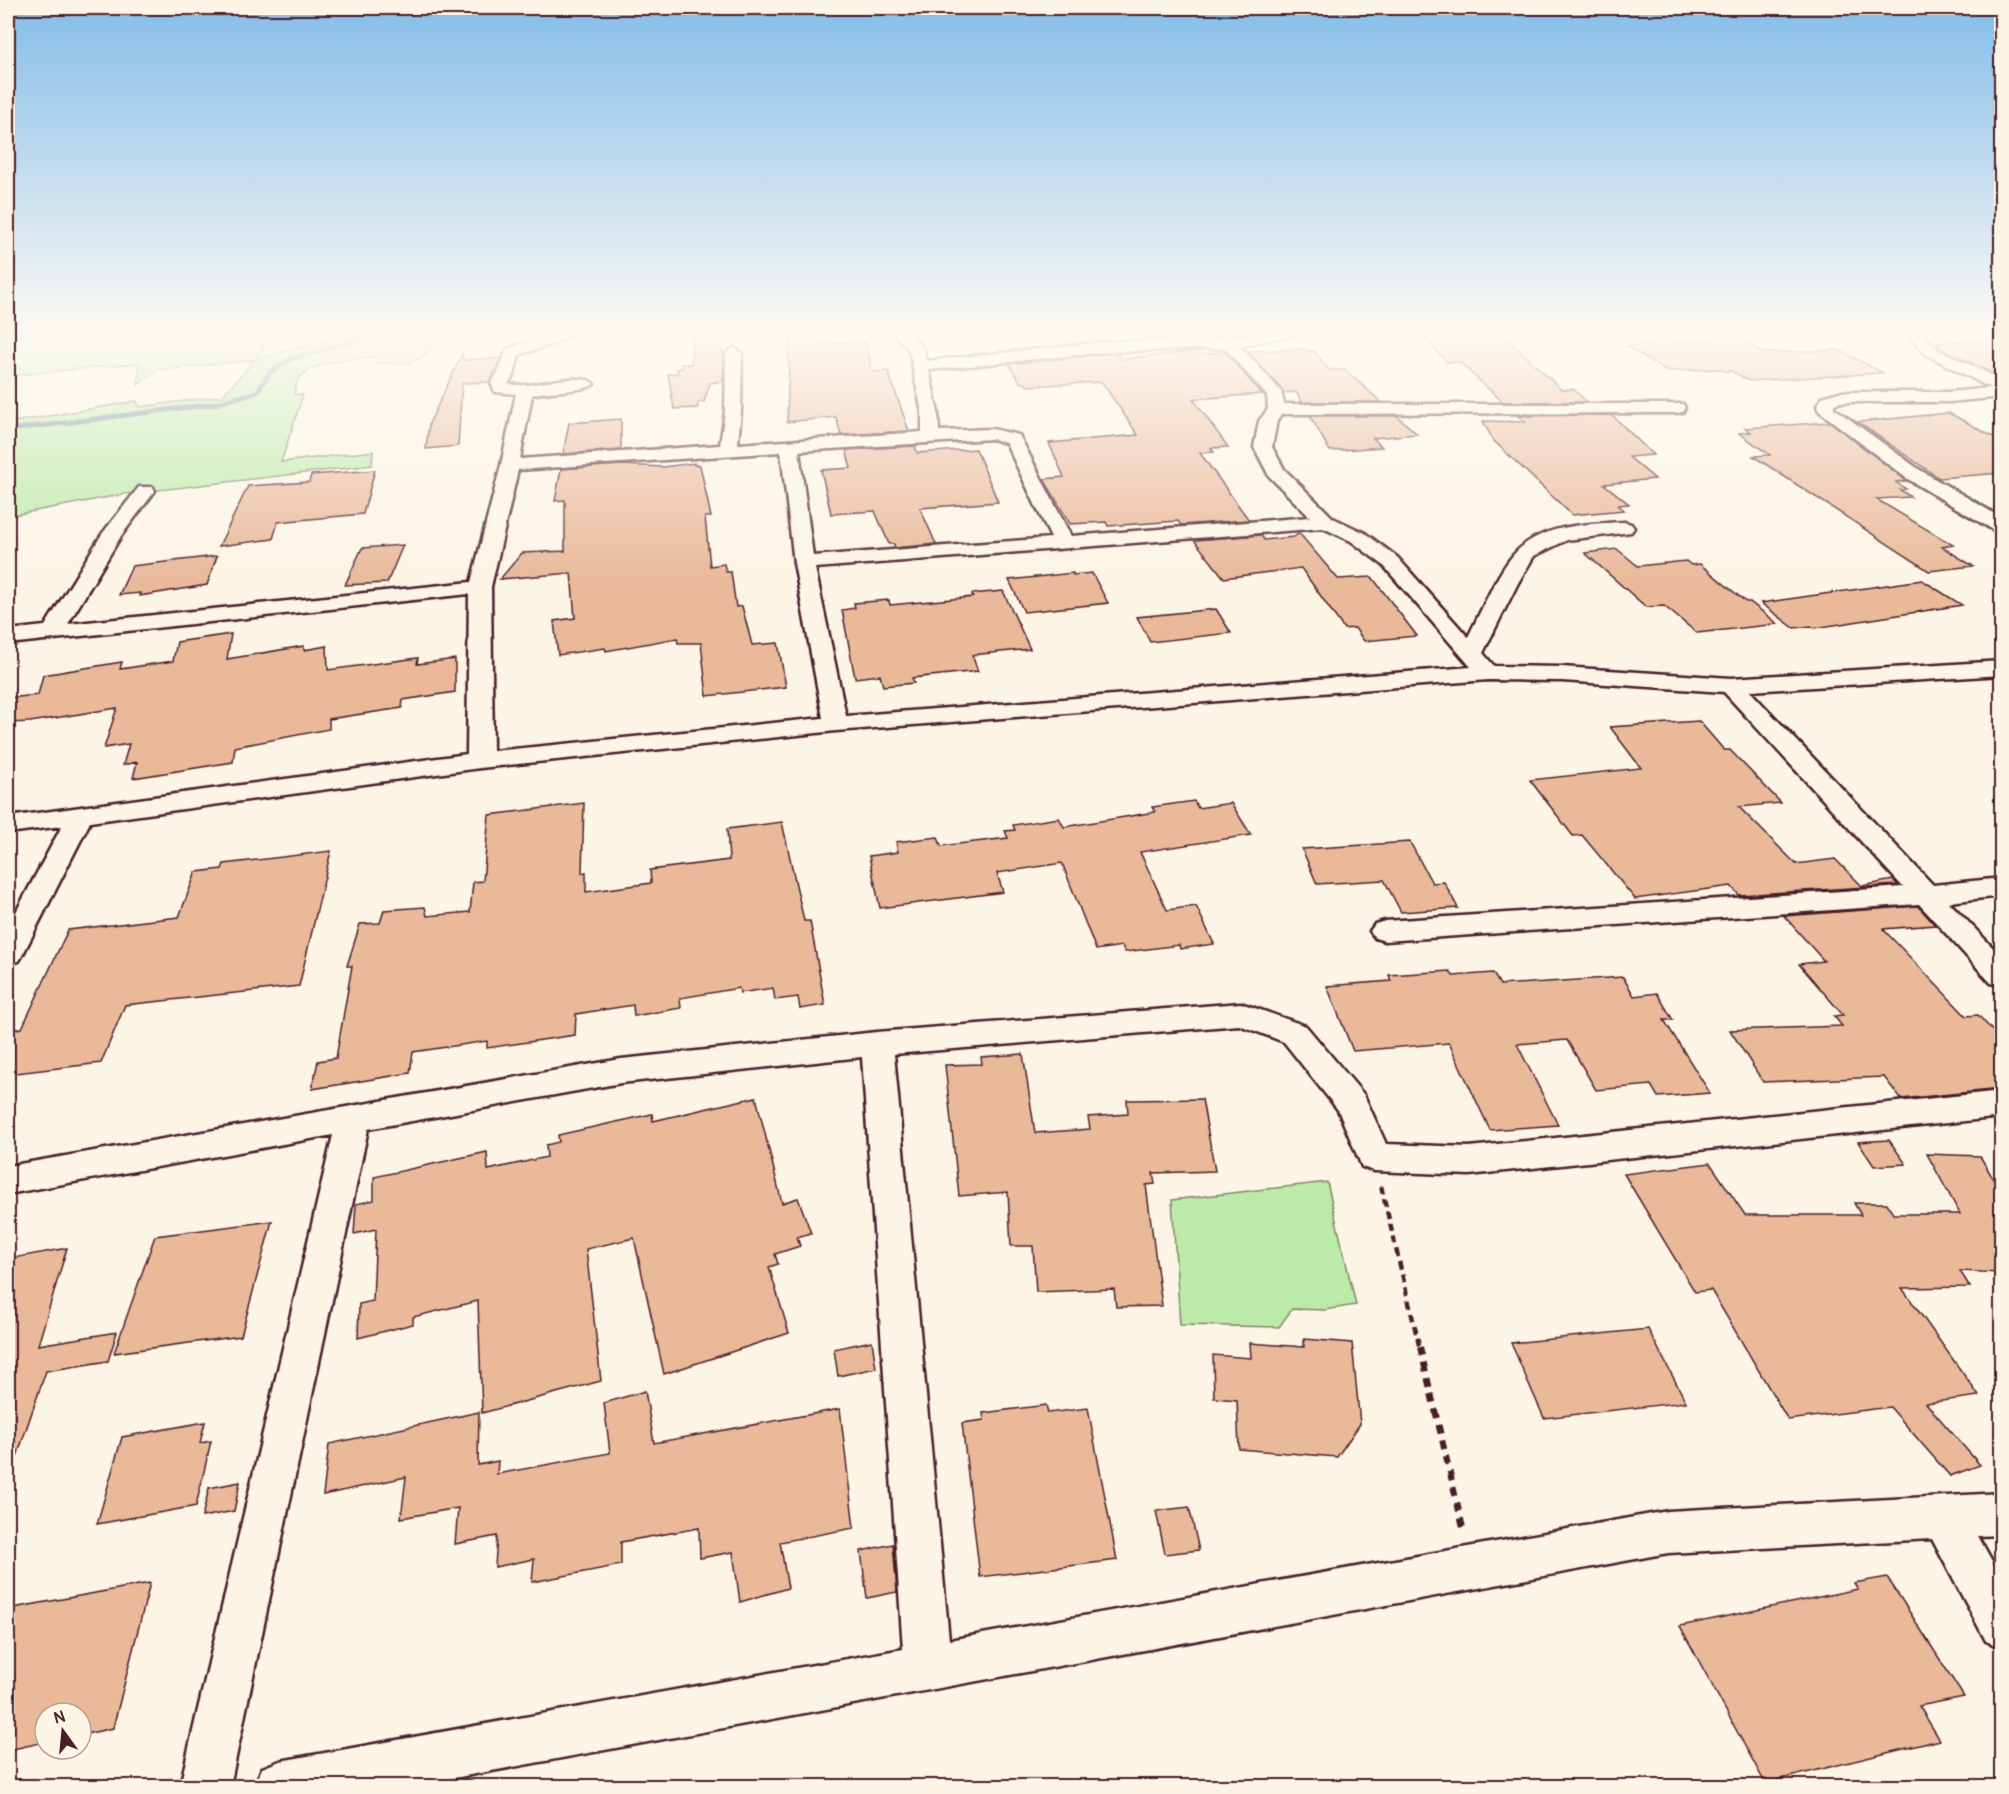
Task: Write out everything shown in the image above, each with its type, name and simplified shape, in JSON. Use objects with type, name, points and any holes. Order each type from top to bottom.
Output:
[{"type":"street","points":[[480,760],[480,587],[520,416]]},
{"type":"street","points":[[728,449],[732,416]]},
{"type":"street","points":[[930,416],[931,437]]},
{"type":"street","points":[[1272,416],[1268,421],[1263,447],[1276,472],[1326,522],[1358,537],[1390,561],[1488,673]]},
{"type":"street","points":[[1833,416],[1913,474],[2001,527]]},
{"type":"street","points":[[510,465],[728,449],[992,434],[1013,439],[1064,543]]},
{"type":"street","points":[[789,446],[804,563],[836,724]]},
{"type":"street","points":[[52,631],[112,534],[146,491]]},
{"type":"street","points":[[804,563],[1326,522]]},
{"type":"street","points":[[1471,653],[1525,553],[1548,539],[1573,531],[1624,528]]},
{"type":"street","points":[[8,637],[480,587]]},
{"type":"street","points":[[8,825],[480,760],[836,724],[1488,673],[1562,674],[1731,685],[2001,668]]},
{"type":"street","points":[[1731,685],[2001,976]]},
{"type":"street","points":[[8,954],[80,816]]},
{"type":"street","points":[[1385,931],[1924,895],[2001,887]]},
{"type":"street","points":[[8,1180],[621,1071],[877,1044],[1241,1014],[1295,1034],[1352,1104],[1374,1156],[1469,1161],[2001,1104]]},
{"type":"street","points":[[877,1044],[928,1668]]},
{"type":"street","points":[[205,1786],[354,1117]]},
{"type":"street","points":[[280,1786],[398,1776],[928,1668],[1668,1532],[1945,1519],[2001,1514]]},
{"type":"street","points":[[1945,1519],[2001,1625]]},
{"type":"path","points":[[1374,1156],[1472,1568]]},
{"type":"green space","points":[[51,416],[296,416],[281,462],[373,451],[372,465],[125,494],[8,516],[8,423]]},
{"type":"green space","points":[[1327,1182],[1356,1305],[1325,1310],[1292,1309],[1279,1327],[1180,1325],[1172,1200]]},
{"type":"building","points":[[433,416],[460,416],[458,446],[426,449],[429,424]]},
{"type":"building","points":[[787,416],[904,416],[909,431],[841,435],[836,417],[787,422]]},
{"type":"building","points":[[1125,416],[1205,416],[1228,447],[1211,448],[1214,452],[1200,453],[1249,520],[1181,525],[1178,521],[1108,526],[1106,522],[1070,524],[1044,479],[1064,477],[1049,443],[1138,435]]},
{"type":"building","points":[[1310,416],[1397,416],[1417,434],[1373,438],[1382,447],[1330,451]]},
{"type":"building","points":[[1518,416],[1613,416],[1653,455],[1629,457],[1655,479],[1604,484],[1629,504],[1618,505],[1624,510],[1572,515],[1493,440],[1483,421],[1525,422]]},
{"type":"building","points":[[1921,416],[1954,416],[2001,441],[2001,473],[1939,478],[1858,422]]},
{"type":"building","points":[[621,419],[621,450],[563,454],[569,423]]},
{"type":"building","points":[[1830,422],[1907,481],[1896,482],[1906,489],[1900,490],[1911,497],[1876,499],[1953,545],[1942,547],[1973,566],[1929,571],[1753,456],[1770,455],[1739,433],[1751,432],[1745,428]]},
{"type":"building","points":[[915,446],[917,453],[976,449],[998,502],[920,508],[936,544],[895,548],[894,544],[889,544],[875,511],[831,514],[821,470],[851,468],[846,450]]},
{"type":"building","points":[[694,463],[694,465],[700,465],[711,517],[705,517],[710,566],[724,564],[726,572],[731,572],[736,607],[742,606],[752,645],[778,643],[786,687],[707,696],[701,643],[678,643],[677,638],[606,651],[605,648],[558,655],[554,621],[575,618],[571,573],[500,579],[522,553],[565,551],[565,500],[555,501],[561,469],[621,465],[663,467]]},
{"type":"building","points":[[375,470],[363,514],[278,522],[273,539],[219,546],[248,486],[309,482],[311,475]]},
{"type":"building","points":[[1299,533],[1338,579],[1372,577],[1417,636],[1364,641],[1355,628],[1344,629],[1301,568],[1224,578],[1194,540],[1261,535],[1264,540],[1294,537]]},
{"type":"building","points":[[403,545],[387,583],[345,585],[362,548]]},
{"type":"building","points":[[1617,549],[1638,566],[1686,561],[1691,565],[1700,564],[1746,602],[1750,602],[1778,624],[1697,633],[1664,606],[1646,607],[1585,553]]},
{"type":"building","points":[[217,556],[207,585],[139,596],[140,593],[119,595],[132,566]]},
{"type":"building","points":[[1073,573],[1073,575],[1092,573],[1108,603],[1024,612],[1009,580]]},
{"type":"building","points":[[1922,580],[1962,605],[1815,628],[1811,626],[1794,628],[1761,603]]},
{"type":"building","points":[[1003,591],[1030,649],[972,655],[978,671],[912,678],[914,683],[883,686],[880,675],[855,678],[842,610],[855,608],[854,603],[889,600],[890,605],[973,597],[972,594]]},
{"type":"building","points":[[1216,609],[1231,633],[1150,642],[1137,617]]},
{"type":"building","points":[[231,634],[227,659],[304,646],[304,650],[327,646],[328,670],[418,658],[417,664],[455,659],[455,692],[403,700],[402,708],[329,719],[329,729],[235,747],[233,762],[133,778],[137,762],[123,765],[129,744],[104,748],[117,708],[30,722],[8,723],[8,698],[38,695],[43,675],[122,662],[120,669],[173,661],[177,642]]},
{"type":"building","points":[[1699,721],[1724,750],[1730,750],[1781,803],[1739,807],[1796,864],[1835,859],[1862,886],[1893,880],[1898,885],[1739,895],[1731,886],[1635,899],[1582,835],[1573,836],[1530,780],[1641,768],[1610,727]]},
{"type":"building","points":[[1194,801],[1198,808],[1231,803],[1251,835],[1140,852],[1167,910],[1196,906],[1214,944],[1180,949],[1179,945],[1125,952],[1122,946],[1096,950],[1062,863],[997,873],[1003,892],[880,908],[869,856],[898,852],[896,842],[938,837],[941,846],[1008,838],[1005,831],[1015,830],[1013,825],[1059,818],[1064,827],[1155,812],[1152,807]]},
{"type":"building","points":[[584,803],[582,873],[586,872],[586,892],[651,883],[650,870],[729,860],[727,829],[782,822],[804,921],[810,921],[825,1005],[800,1009],[798,997],[775,1000],[773,988],[740,993],[739,988],[680,998],[681,1008],[634,1016],[633,1005],[576,1014],[575,1035],[487,1048],[487,1041],[413,1052],[410,1073],[312,1089],[318,1061],[336,1058],[352,966],[347,966],[360,924],[380,923],[384,910],[425,907],[427,916],[470,912],[473,882],[483,881],[489,815]]},
{"type":"building","points":[[1410,842],[1432,883],[1444,882],[1458,908],[1401,912],[1384,880],[1317,884],[1302,849]]},
{"type":"building","points":[[331,851],[299,986],[125,1005],[101,1063],[8,1074],[8,1030],[22,1028],[68,930],[179,917],[196,872],[222,869],[224,864]]},
{"type":"building","points":[[1918,906],[1935,925],[1883,929],[1966,1016],[1978,1015],[2001,1040],[2001,1089],[1901,1099],[1884,1077],[1763,1082],[1730,1030],[1842,1026],[1834,1016],[1843,1015],[1799,964],[1824,961],[1784,916]]},
{"type":"building","points":[[1450,971],[1453,976],[1493,973],[1500,985],[1623,977],[1634,996],[1657,993],[1673,1020],[1664,1020],[1710,1093],[1658,1097],[1651,1085],[1596,1090],[1567,1040],[1517,1044],[1558,1125],[1490,1130],[1449,1043],[1353,1051],[1327,986],[1391,981],[1389,975]]},
{"type":"building","points":[[1023,1054],[1035,1133],[1090,1129],[1088,1117],[1128,1114],[1127,1100],[1202,1099],[1215,1171],[1153,1173],[1155,1184],[1146,1185],[1162,1306],[1116,1307],[1114,1289],[1036,1292],[1033,1246],[1011,1246],[1008,1192],[959,1196],[945,1065],[982,1064],[981,1057]]},
{"type":"building","points":[[756,1097],[782,1203],[798,1198],[811,1233],[797,1237],[800,1246],[775,1254],[778,1264],[769,1267],[789,1333],[664,1374],[634,1238],[586,1249],[601,1381],[482,1413],[478,1301],[413,1317],[413,1324],[358,1338],[359,1304],[373,1301],[376,1229],[354,1234],[356,1204],[374,1200],[374,1177],[487,1152],[488,1170],[547,1157],[546,1145],[559,1142],[558,1135],[652,1114],[653,1121]]},
{"type":"building","points":[[1889,1140],[1906,1164],[1874,1166],[1858,1142]]},
{"type":"building","points":[[1927,1154],[1980,1156],[2001,1192],[2001,1273],[1960,1271],[1970,1287],[1902,1288],[1979,1396],[1926,1403],[1980,1465],[1950,1476],[1890,1407],[1788,1420],[1711,1290],[1695,1292],[1624,1174],[1710,1163],[1745,1215],[1861,1215],[1854,1203],[1887,1203],[1893,1214],[1960,1214]]},
{"type":"building","points":[[272,1221],[241,1336],[114,1353],[155,1236]]},
{"type":"building","points":[[67,1248],[38,1345],[117,1332],[108,1361],[46,1371],[12,1471],[8,1470],[8,1259]]},
{"type":"building","points":[[1648,1329],[1686,1402],[1544,1418],[1511,1343]]},
{"type":"building","points":[[1304,1339],[1352,1343],[1360,1424],[1337,1457],[1239,1449],[1237,1400],[1214,1398],[1213,1355],[1251,1358],[1250,1343],[1304,1347]]},
{"type":"building","points":[[872,1341],[876,1368],[838,1376],[834,1349]]},
{"type":"building","points":[[645,1391],[654,1443],[840,1409],[854,1528],[780,1542],[788,1588],[740,1602],[733,1552],[700,1558],[699,1528],[621,1542],[621,1565],[532,1582],[534,1559],[495,1567],[497,1536],[455,1544],[458,1508],[401,1518],[406,1477],[323,1495],[329,1444],[479,1412],[478,1465],[498,1461],[497,1474],[610,1453],[604,1403]]},
{"type":"building","points":[[1046,1405],[1048,1413],[1088,1408],[1117,1560],[980,1577],[962,1423],[984,1420],[983,1413]]},
{"type":"building","points":[[205,1422],[200,1443],[211,1441],[196,1506],[97,1524],[122,1437]]},
{"type":"building","points":[[240,1482],[234,1511],[202,1517],[209,1488]]},
{"type":"building","points":[[1189,1507],[1199,1550],[1165,1554],[1156,1511]]},
{"type":"building","points":[[893,1544],[897,1592],[867,1598],[861,1551]]},
{"type":"building","points":[[1887,1577],[1964,1697],[1919,1706],[1940,1740],[1765,1783],[1680,1626],[1858,1589],[1854,1583]]},
{"type":"building","points":[[150,1583],[113,1728],[93,1732],[93,1701],[33,1701],[33,1745],[8,1750],[8,1609]]},
{"type":"waterway","points":[[8,430],[121,416]]}]
